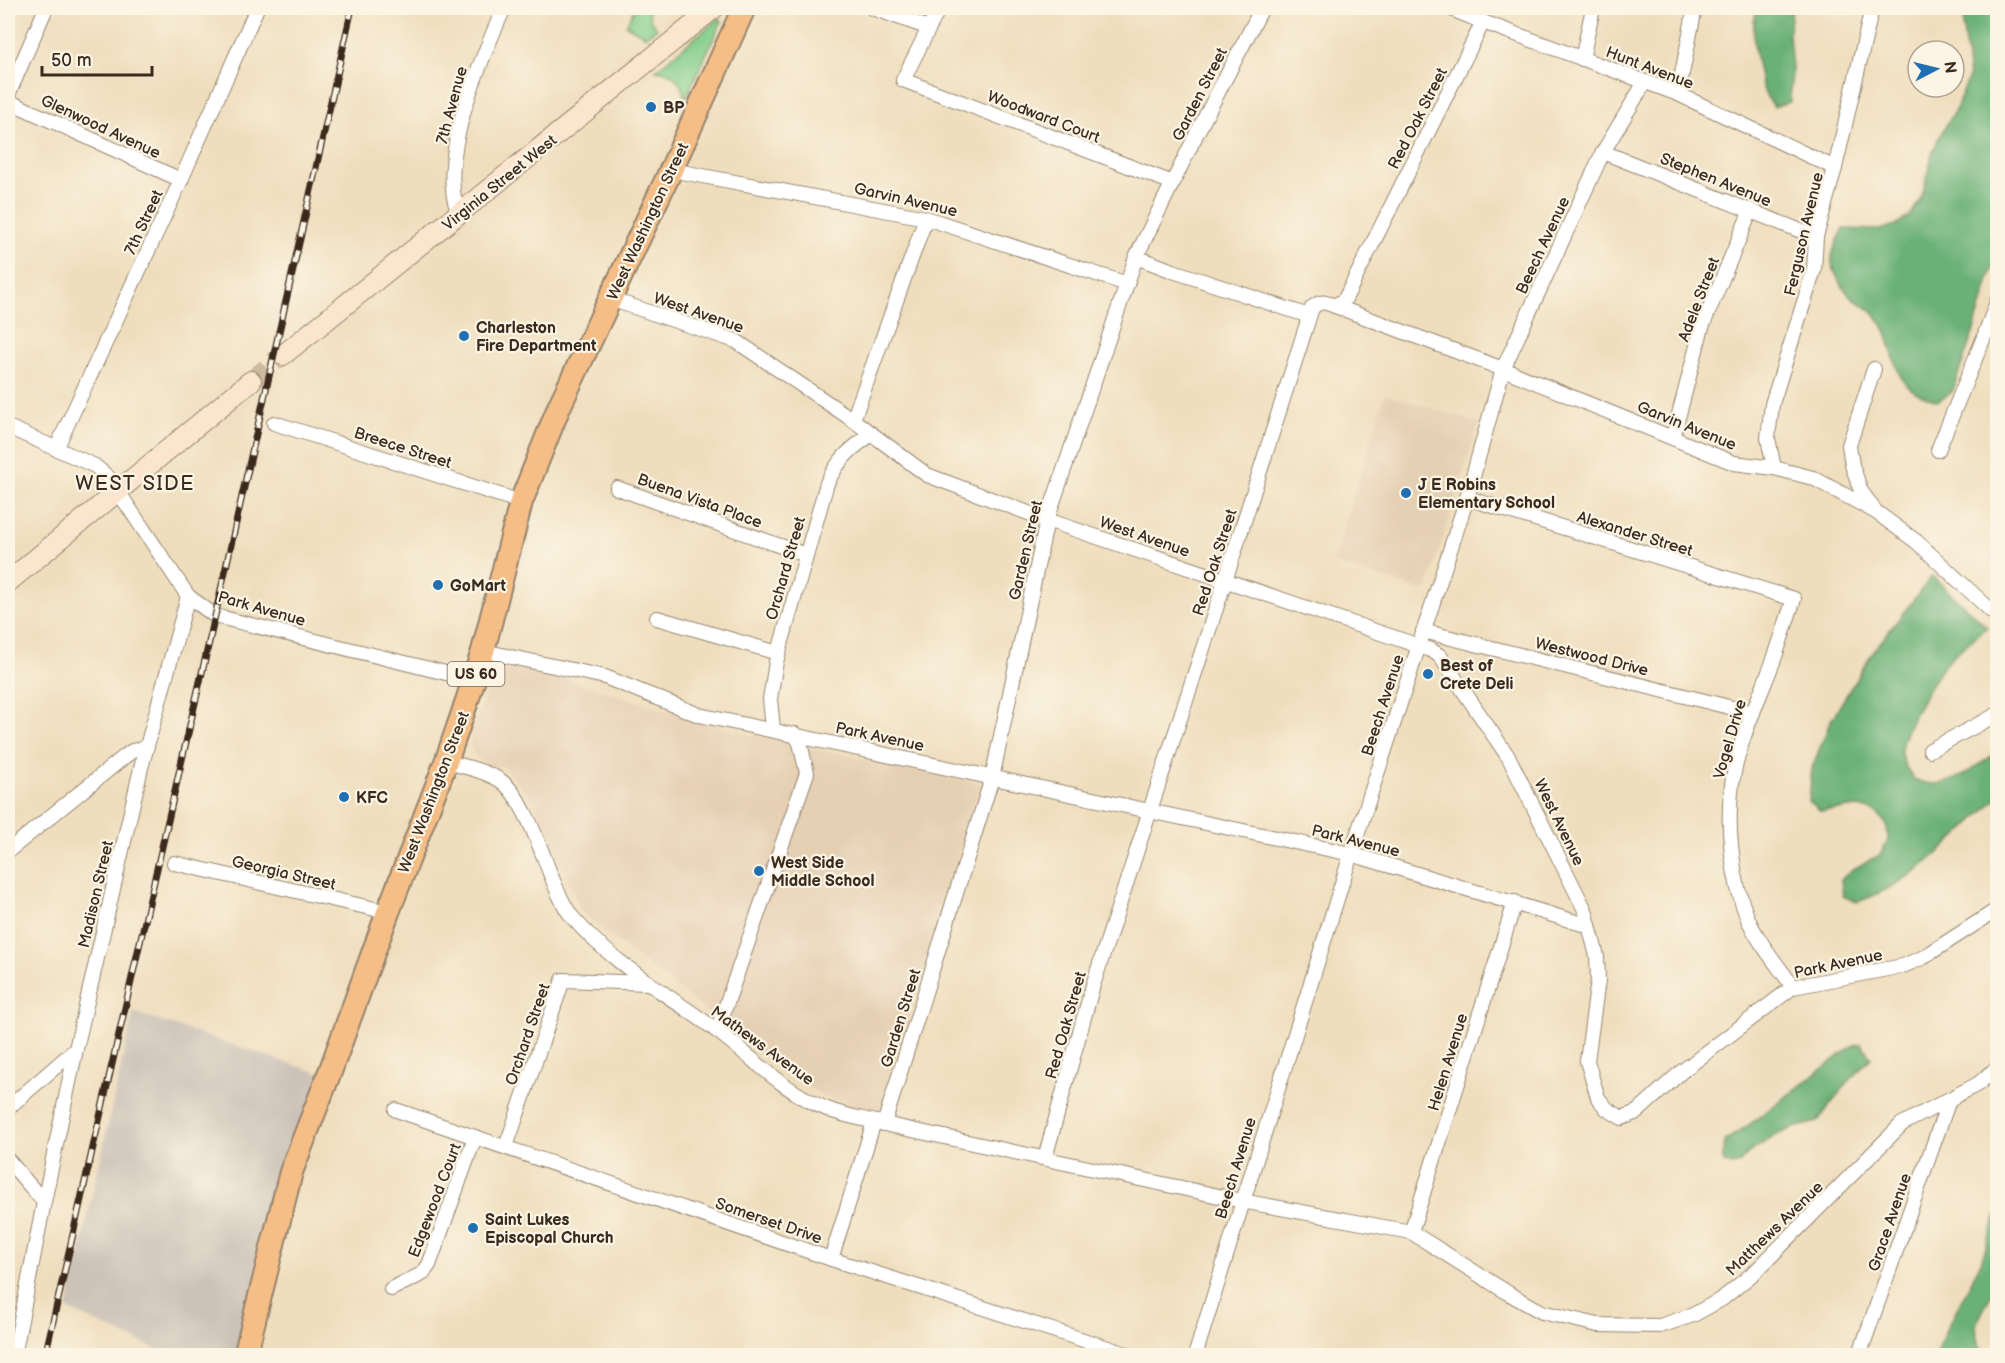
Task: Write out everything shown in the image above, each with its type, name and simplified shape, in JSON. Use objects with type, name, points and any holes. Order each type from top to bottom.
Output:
[{"type":"main road","name":"Virginia Street West","points":[[283,355],[714,8]]},
{"type":"main road","name":"West Washington Street","points":[[245,1356],[291,1172],[446,762],[483,651],[522,502],[560,407],[744,8]]},
{"type":"main road","points":[[8,582],[251,381]]},
{"type":"street","points":[[8,94],[46,8]]},
{"type":"street","name":"7th Street","points":[[56,449],[181,180],[256,8]]},
{"type":"street","name":"7th Avenue","points":[[459,214],[453,202],[452,190],[457,142],[467,99],[478,66],[504,8]]},
{"type":"street","points":[[872,8],[929,28],[939,8]]},
{"type":"street","name":"Garden Street","points":[[831,1259],[879,1123],[992,778],[1047,520],[1136,257],[1262,8]]},
{"type":"street","name":"Hunt Avenue","points":[[1449,8],[1678,94],[1835,168]]},
{"type":"street","points":[[1582,59],[1593,8]]},
{"type":"street","points":[[1678,94],[1695,8]]},
{"type":"street","name":"Ferguson Avenue","points":[[1774,468],[1768,438],[1772,404],[1814,270],[1816,237],[1835,168],[1872,8]]},
{"type":"street","name":"Red Oak Street","points":[[1335,306],[1345,299],[1483,22]]},
{"type":"street","name":"Woodward Court","points":[[929,28],[903,80],[1173,183]]},
{"type":"street","name":"Beech Avenue","points":[[1195,1356],[1351,854],[1467,498],[1503,369],[1603,152],[1645,82]]},
{"type":"street","name":"Glenwood Avenue","points":[[8,101],[181,180]]},
{"type":"street","name":"Stephen Avenue","points":[[1603,152],[1816,237]]},
{"type":"street","name":"Garvin Avenue","points":[[671,170],[927,218],[1127,284]]},
{"type":"street","name":"Adele Street","points":[[1673,437],[1702,327],[1751,210]]},
{"type":"street","points":[[853,420],[927,218]]},
{"type":"street","points":[[1136,257],[1309,316],[1312,308],[1318,302],[1324,301],[1335,306]]},
{"type":"street","points":[[1938,450],[1998,298]]},
{"type":"street","name":"West Avenue","points":[[610,299],[736,341],[853,420],[927,475],[1047,520],[1431,650],[1440,656],[1509,758],[1585,910],[1589,926]]},
{"type":"street","name":"Garvin Avenue","points":[[1335,306],[1503,369],[1734,463],[1774,468],[1813,478],[1876,512],[1917,542],[1998,617]]},
{"type":"street","name":"Red Oak Street","points":[[1045,1158],[1093,985],[1309,316]]},
{"type":"street","points":[[1874,369],[1849,445],[1852,465],[1861,491],[1876,512]]},
{"type":"street","name":"Breece Street","points":[[274,423],[522,502]]},
{"type":"street","name":"Park Avenue","points":[[8,427],[95,465],[109,478],[188,596],[215,616],[474,680]]},
{"type":"street","name":"Orchard Street","points":[[773,729],[770,699],[778,653],[832,472],[848,450],[872,434]]},
{"type":"street","name":"Buena Vista Place","points":[[616,488],[806,555]]},
{"type":"street","name":"Alexander Street","points":[[1467,498],[1794,599]]},
{"type":"street","name":"Madison Street","points":[[14,1356],[76,1049],[145,748],[188,596]]},
{"type":"street","name":"Vogel Drive","points":[[1793,987],[1758,938],[1748,918],[1733,863],[1730,830],[1732,785],[1741,748],[1794,599]]},
{"type":"street","points":[[657,618],[778,653]]},
{"type":"street","name":"Westwood Drive","points":[[1423,631],[1753,712]]},
{"type":"street","name":"Park Avenue","points":[[483,651],[605,677],[699,714],[1351,854],[1589,926],[1597,956],[1598,980],[1587,1061],[1598,1098],[1607,1109],[1622,1118],[1637,1112],[1681,1072],[1793,987],[1904,966],[1924,957],[1998,909]]},
{"type":"street","points":[[1930,750],[1998,714]]},
{"type":"street","points":[[717,1031],[807,773],[800,743],[795,734]]},
{"type":"street","points":[[8,851],[124,757],[132,751],[145,748]]},
{"type":"street","name":"Mathews Avenue","points":[[446,762],[464,766],[500,780],[516,799],[571,915],[593,939],[795,1092],[827,1109],[879,1123],[1242,1201]]},
{"type":"street","name":"Georgia Street","points":[[174,863],[388,912]]},
{"type":"street","name":"Helen Avenue","points":[[1412,1232],[1515,902]]},
{"type":"street","name":"Orchard Street","points":[[507,1147],[563,980],[650,984]]},
{"type":"street","points":[[8,1108],[76,1049]]},
{"type":"street","name":"Matthews Avenue","points":[[1242,1201],[1412,1232],[1542,1312],[1598,1325],[1660,1326],[1693,1315],[1722,1299],[1756,1271],[1902,1124],[1978,1084],[1997,1068]]},
{"type":"street","name":"Grace Avenue","points":[[1859,1356],[1949,1100]]},
{"type":"street","name":"Somerset Drive","points":[[396,1110],[831,1259],[1133,1356]]},
{"type":"street","name":"Edgewood Court","points":[[391,1289],[422,1274],[429,1265],[475,1137]]},
{"type":"street","points":[[8,1160],[44,1202]]},
{"type":"shaded area","name":"J E Robins Elementary School","points":[[1385,394],[1479,423],[1426,592],[1333,562]]},
{"type":"shaded area","name":"West Side Middle School","points":[[512,669],[534,669],[729,730],[981,784],[878,1116],[823,1097],[748,1044],[596,925],[581,910],[532,799],[503,766],[487,766],[474,754],[469,741],[488,685],[499,674]]},
{"type":"shaded area","points":[[133,1012],[328,1076],[245,1355],[169,1355],[67,1309]]},
{"type":"green space","points":[[635,8],[648,8],[650,19],[657,28],[646,36],[626,25]]},
{"type":"green space","points":[[1757,8],[1792,8],[1789,35],[1792,69],[1790,102],[1774,107],[1764,91],[1757,61],[1754,27]]},
{"type":"green space","points":[[1964,8],[1997,8],[1997,253],[1973,333],[1952,392],[1938,401],[1917,393],[1906,384],[1897,369],[1884,328],[1876,315],[1855,300],[1842,286],[1832,263],[1832,254],[1844,229],[1879,230],[1896,225],[1910,216],[1919,202],[1938,139],[1960,99],[1966,99],[1966,84],[1969,77],[1963,28]]},
{"type":"green space","points":[[719,18],[722,21],[685,99],[682,87],[676,78],[656,70]]},
{"type":"green space","points":[[1932,576],[1987,627],[1953,656],[1935,678],[1902,743],[1902,759],[1915,780],[1934,784],[1959,777],[1997,752],[1997,798],[1949,844],[1915,872],[1897,884],[1857,902],[1843,896],[1841,880],[1851,870],[1880,855],[1888,841],[1887,825],[1876,812],[1859,807],[1821,811],[1809,801],[1812,768],[1830,722],[1872,653]]},
{"type":"green space","points":[[1862,1044],[1871,1058],[1848,1082],[1817,1122],[1776,1135],[1752,1150],[1740,1163],[1732,1165],[1724,1163],[1722,1155],[1726,1140],[1854,1045]]},
{"type":"green space","points":[[1997,1215],[1999,1254],[1997,1277],[1980,1316],[1976,1334],[1985,1355],[1936,1355],[1945,1332],[1981,1262]]},
{"type":"tunnel","points":[[251,381],[283,355]]},
{"type":"railway","points":[[45,1356],[352,8]]},
{"type":"place","name":"BP","points":[[651,107]]},
{"type":"place","name":"Charleston Fire Department","points":[[464,336]]},
{"type":"place","name":"J E Robins Elementary School","points":[[1406,493]]},
{"type":"place","name":"GoMart","points":[[438,585]]},
{"type":"place","name":"Best of Crete Deli","points":[[1428,674]]},
{"type":"place","name":"KFC","points":[[344,797]]},
{"type":"place","name":"West Side Middle School","points":[[759,871]]},
{"type":"place","name":"Saint Lukes Episcopal Church","points":[[473,1228]]},
{"type":"district","name":"WEST SIDE","points":[[135,483]]}]
